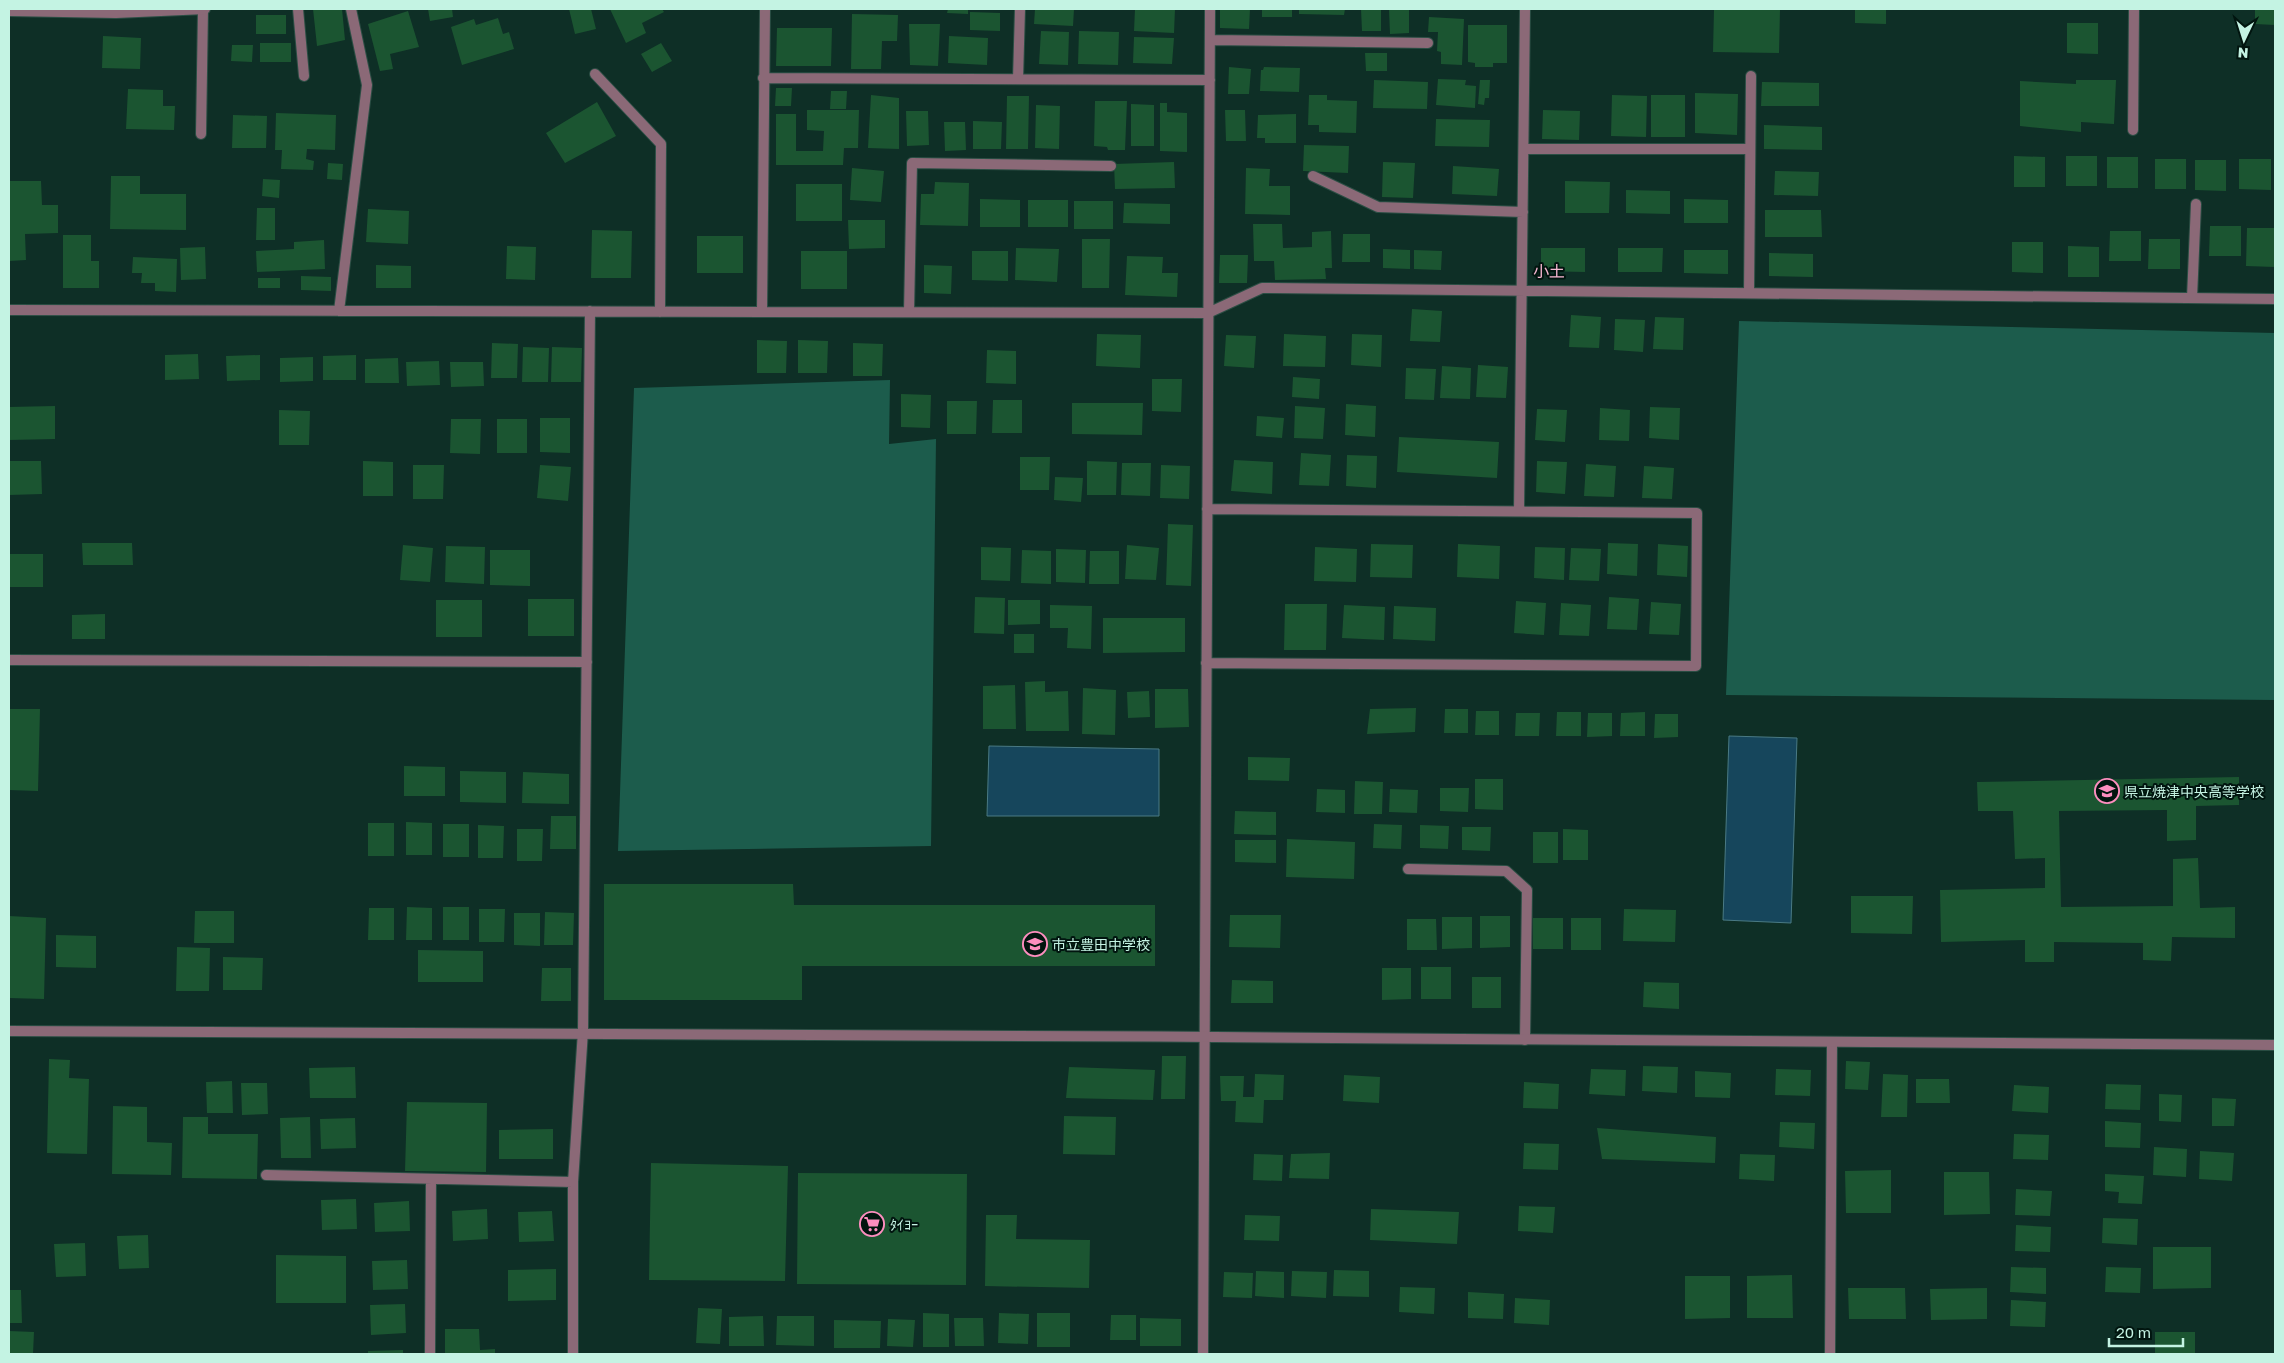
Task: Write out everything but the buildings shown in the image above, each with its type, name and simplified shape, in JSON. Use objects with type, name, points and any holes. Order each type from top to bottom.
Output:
[{"type":"street","points":[[9,11],[116,13],[204,9],[201,134]]},
{"type":"street","points":[[298,9],[304,76]]},
{"type":"street","points":[[339,311],[367,85],[352,9]]},
{"type":"street","points":[[762,312],[765,9]]},
{"type":"street","points":[[1018,79],[1020,9]]},
{"type":"street","points":[[1203,1354],[1210,9]]},
{"type":"street","points":[[1519,511],[1525,9]]},
{"type":"street","points":[[2133,130],[2134,9]]},
{"type":"street","points":[[1210,40],[1428,43]]},
{"type":"street","points":[[595,74],[661,144],[660,312]]},
{"type":"street","points":[[1749,293],[1751,76]]},
{"type":"street","points":[[763,78],[1210,80]]},
{"type":"street","points":[[1524,149],[1750,149]]},
{"type":"street","points":[[908,312],[912,163],[1111,166]]},
{"type":"street","points":[[1313,176],[1378,207],[1523,212]]},
{"type":"street","points":[[2192,298],[2196,204]]},
{"type":"street","points":[[9,310],[1208,313],[1262,288],[2275,298]]},
{"type":"street","points":[[572,1354],[573,1182],[583,1031],[590,311]]},
{"type":"street","points":[[1206,663],[1696,666],[1698,513],[1207,509]]},
{"type":"street","points":[[9,660],[587,662]]},
{"type":"street","points":[[1408,869],[1506,872],[1527,890],[1525,1040]]},
{"type":"street","points":[[9,1031],[583,1031],[1204,1038],[2275,1045]]},
{"type":"street","points":[[1830,1354],[1832,1042]]},
{"type":"street","points":[[266,1176],[573,1182]]},
{"type":"street","points":[[430,1354],[431,1179]]},
{"type":"green space","points":[[1739,321],[2275,333],[2275,700],[1726,695]]},
{"type":"green space","points":[[890,380],[889,444],[936,439],[931,846],[618,851],[634,388]]},
{"type":"water","points":[[1729,736],[1797,738],[1791,923],[1723,920]]},
{"type":"water","points":[[989,746],[1159,749],[1159,816],[987,816]]},
{"type":"place","name":"県立焼津中央高等学校","points":[[2107,791]]},
{"type":"place","name":"市立豊田中学校","points":[[1035,944]]},
{"type":"place","name":"ﾀｲﾖｰ","points":[[872,1224]]},
{"type":"district","name":"小土","points":[[1549,271]]}]
